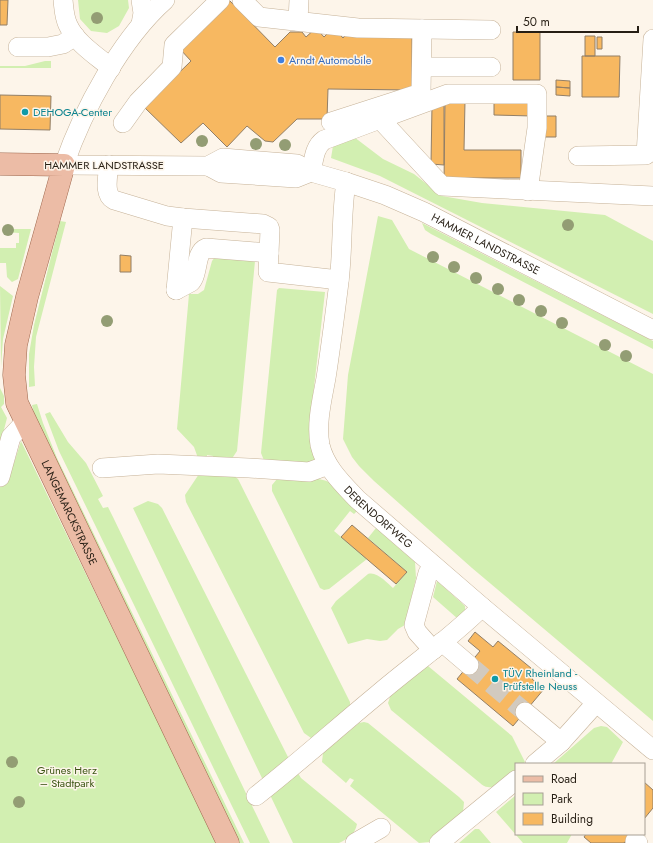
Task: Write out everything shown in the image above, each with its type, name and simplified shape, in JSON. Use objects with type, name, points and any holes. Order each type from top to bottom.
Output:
[{"type":"main road","name":"HAMMER LANDSTRASSE","points":[[0,164],[64,165]]},
{"type":"main road","name":"LANGEMARCKSTRASSE","points":[[64,165],[27,297],[16,345],[14,375],[17,403],[228,843]]},
{"type":"street","points":[[63,0],[64,12],[68,26],[75,36],[111,68]]},
{"type":"street","points":[[141,0],[143,13],[141,24]]},
{"type":"street","points":[[64,165],[87,111],[111,68],[141,24],[165,0]]},
{"type":"street","points":[[123,123],[138,102],[172,67],[174,45],[220,0]]},
{"type":"street","points":[[242,0],[259,17],[358,28],[491,30]]},
{"type":"street","points":[[298,21],[299,0]]},
{"type":"street","points":[[331,122],[421,93],[422,29]]},
{"type":"street","points":[[18,46],[48,47],[62,44],[75,36]]},
{"type":"street","points":[[578,156],[646,156],[653,39]]},
{"type":"street","points":[[422,67],[491,67]]},
{"type":"street","points":[[311,172],[317,147],[324,140],[448,94],[537,94],[537,128],[528,191]]},
{"type":"street","points":[[380,119],[442,186],[653,196]]},
{"type":"street","name":"HAMMER LANDSTRASSE","points":[[64,165],[208,166],[223,158],[297,164],[311,172],[346,182],[424,212],[653,330]]},
{"type":"street","points":[[109,165],[108,192],[111,199],[167,216],[266,225],[270,230],[268,272],[339,280]]},
{"type":"street","name":"DERENDORFWEG","points":[[346,182],[339,280],[320,419],[320,444],[328,465],[338,480],[357,499],[482,607],[653,750]]},
{"type":"street","points":[[183,218],[176,290],[191,282],[193,279],[202,249],[206,248],[269,253]]},
{"type":"street","points":[[0,477],[11,437],[25,422]]},
{"type":"street","points":[[102,468],[158,464],[309,472],[328,465]]},
{"type":"street","points":[[434,566],[428,574],[414,625],[417,632],[468,665]]},
{"type":"street","points":[[256,796],[298,763],[482,607]]},
{"type":"street","points":[[536,763],[561,742],[596,703]]},
{"type":"street","points":[[525,712],[561,742]]},
{"type":"street","points":[[439,843],[515,781]]},
{"type":"street","points":[[355,843],[382,828]]},
{"type":"green space","points":[[78,0],[128,0],[129,8],[119,26],[107,33],[91,31],[80,19]]},
{"type":"green space","points":[[51,61],[51,68],[0,68],[0,66],[25,66]]},
{"type":"green space","points":[[354,137],[383,159],[414,174],[442,196],[482,203],[605,215],[653,241],[653,314],[380,176],[331,158],[333,146]]},
{"type":"green space","points":[[378,216],[392,220],[409,249],[653,374],[653,721],[472,568],[374,481],[352,457],[343,439],[348,375]]},
{"type":"green space","points":[[60,221],[66,222],[36,337],[34,367],[35,386],[29,387],[29,354],[34,325]]},
{"type":"green space","points":[[422,223],[653,341],[653,349],[431,234],[425,230]]},
{"type":"green space","points":[[4,229],[31,229],[18,279],[12,282],[7,277],[6,263],[0,263],[0,248],[16,248],[16,243],[19,243],[19,233],[5,232]]},
{"type":"green space","points":[[215,257],[255,261],[237,451],[231,460],[213,459],[213,456],[207,455],[207,457],[198,458],[194,447],[177,429],[189,294],[198,294],[204,290],[212,261]]},
{"type":"green space","points":[[0,286],[13,296],[3,339],[1,367]]},
{"type":"green space","points":[[279,288],[325,292],[311,413],[315,460],[301,466],[265,462],[261,453],[277,290]]},
{"type":"green space","points":[[0,388],[4,396],[4,404],[1,407],[7,418],[0,445]]},
{"type":"green space","points":[[37,404],[57,458],[244,843],[238,843],[35,418],[32,405]]},
{"type":"green space","points":[[50,412],[68,442],[86,463],[103,496],[98,499],[103,508],[108,507],[113,517],[270,843],[250,843],[59,451],[45,414]]},
{"type":"green space","name":"Grünes Herz – Stadtpark","points":[[21,441],[217,843],[0,843],[0,456],[14,463]]},
{"type":"green space","points":[[199,474],[234,476],[238,479],[350,702],[350,709],[315,737],[311,738],[304,733],[186,502],[185,495]]},
{"type":"green space","points":[[312,478],[331,483],[357,511],[354,514],[350,511],[334,531],[367,559],[329,589],[324,590],[320,588],[272,491],[272,485],[277,479]]},
{"type":"green space","points":[[148,501],[158,504],[162,508],[288,757],[301,778],[357,824],[353,833],[346,839],[339,843],[293,843],[133,508]]},
{"type":"green space","points":[[376,528],[415,562],[416,578],[405,625],[398,629],[387,640],[380,641],[367,639],[348,644],[331,608],[336,601],[368,574],[375,574],[393,588],[407,572],[368,538]]},
{"type":"green space","points":[[437,581],[465,606],[465,614],[458,619],[433,597]]},
{"type":"green space","points":[[428,666],[512,736],[525,762],[515,763],[515,771],[496,786],[487,787],[483,785],[391,710],[388,703],[391,694]]},
{"type":"green space","points":[[359,723],[368,723],[464,802],[463,813],[430,842],[419,843],[350,786],[354,780],[350,778],[346,783],[322,762],[323,753]]},
{"type":"green space","points":[[601,726],[607,727],[623,742],[612,763],[554,763],[594,728]]},
{"type":"green space","points":[[515,796],[515,834],[496,812]]},
{"type":"green space","points":[[475,829],[479,829],[491,843],[459,843]]},
{"type":"green space","points":[[516,835],[571,835],[567,843],[523,843]]},
{"type":"building","points":[[0,0],[8,0],[7,25],[0,25]]},
{"type":"building","points":[[229,0],[275,47],[290,32],[302,32],[306,37],[316,28],[324,37],[333,28],[343,38],[349,32],[412,33],[412,90],[328,89],[327,119],[297,119],[273,142],[265,141],[247,126],[227,147],[203,123],[181,143],[144,107],[191,61],[180,49]]},
{"type":"building","points":[[513,32],[540,32],[540,80],[513,80]]},
{"type":"building","points":[[585,36],[595,36],[595,56],[585,56]]},
{"type":"building","points":[[597,37],[602,37],[602,49],[597,49]]},
{"type":"building","points":[[582,56],[620,56],[619,97],[582,97]]},
{"type":"building","points":[[556,80],[570,81],[570,88],[556,87]]},
{"type":"building","points":[[556,87],[570,88],[570,96],[556,95]]},
{"type":"building","name":"DEHOGA-Center","points":[[0,95],[51,96],[50,130],[0,129]]},
{"type":"building","points":[[445,101],[465,101],[464,150],[521,150],[521,178],[467,178],[444,183]]},
{"type":"building","points":[[494,101],[532,101],[532,116],[494,115]]},
{"type":"building","points":[[432,105],[444,105],[444,165],[431,164]]},
{"type":"building","points":[[541,116],[556,116],[556,137],[541,137]]},
{"type":"building","points":[[120,255],[131,256],[131,272],[120,272]]},
{"type":"building","points":[[352,525],[407,572],[396,584],[341,537]]},
{"type":"building","name":"TÜV Rheinland - Prüfstelle Neuss","points":[[475,632],[493,647],[498,641],[537,673],[532,679],[544,689],[513,726],[457,679],[480,651],[468,641]]},
{"type":"building","points":[[645,783],[653,790],[653,808],[645,818]]},
{"type":"building","points":[[585,835],[631,835],[624,843],[591,843],[584,837]]},
{"type":"tunnel","points":[[469,665],[525,712]]},
{"type":"place","name":"Arndt Automobile","points":[[281,60]]},
{"type":"place","name":"DEHOGA-Center","points":[[25,112]]},
{"type":"place","name":"TÜV Rheinland - Prüfstelle Neuss","points":[[495,679]]}]
